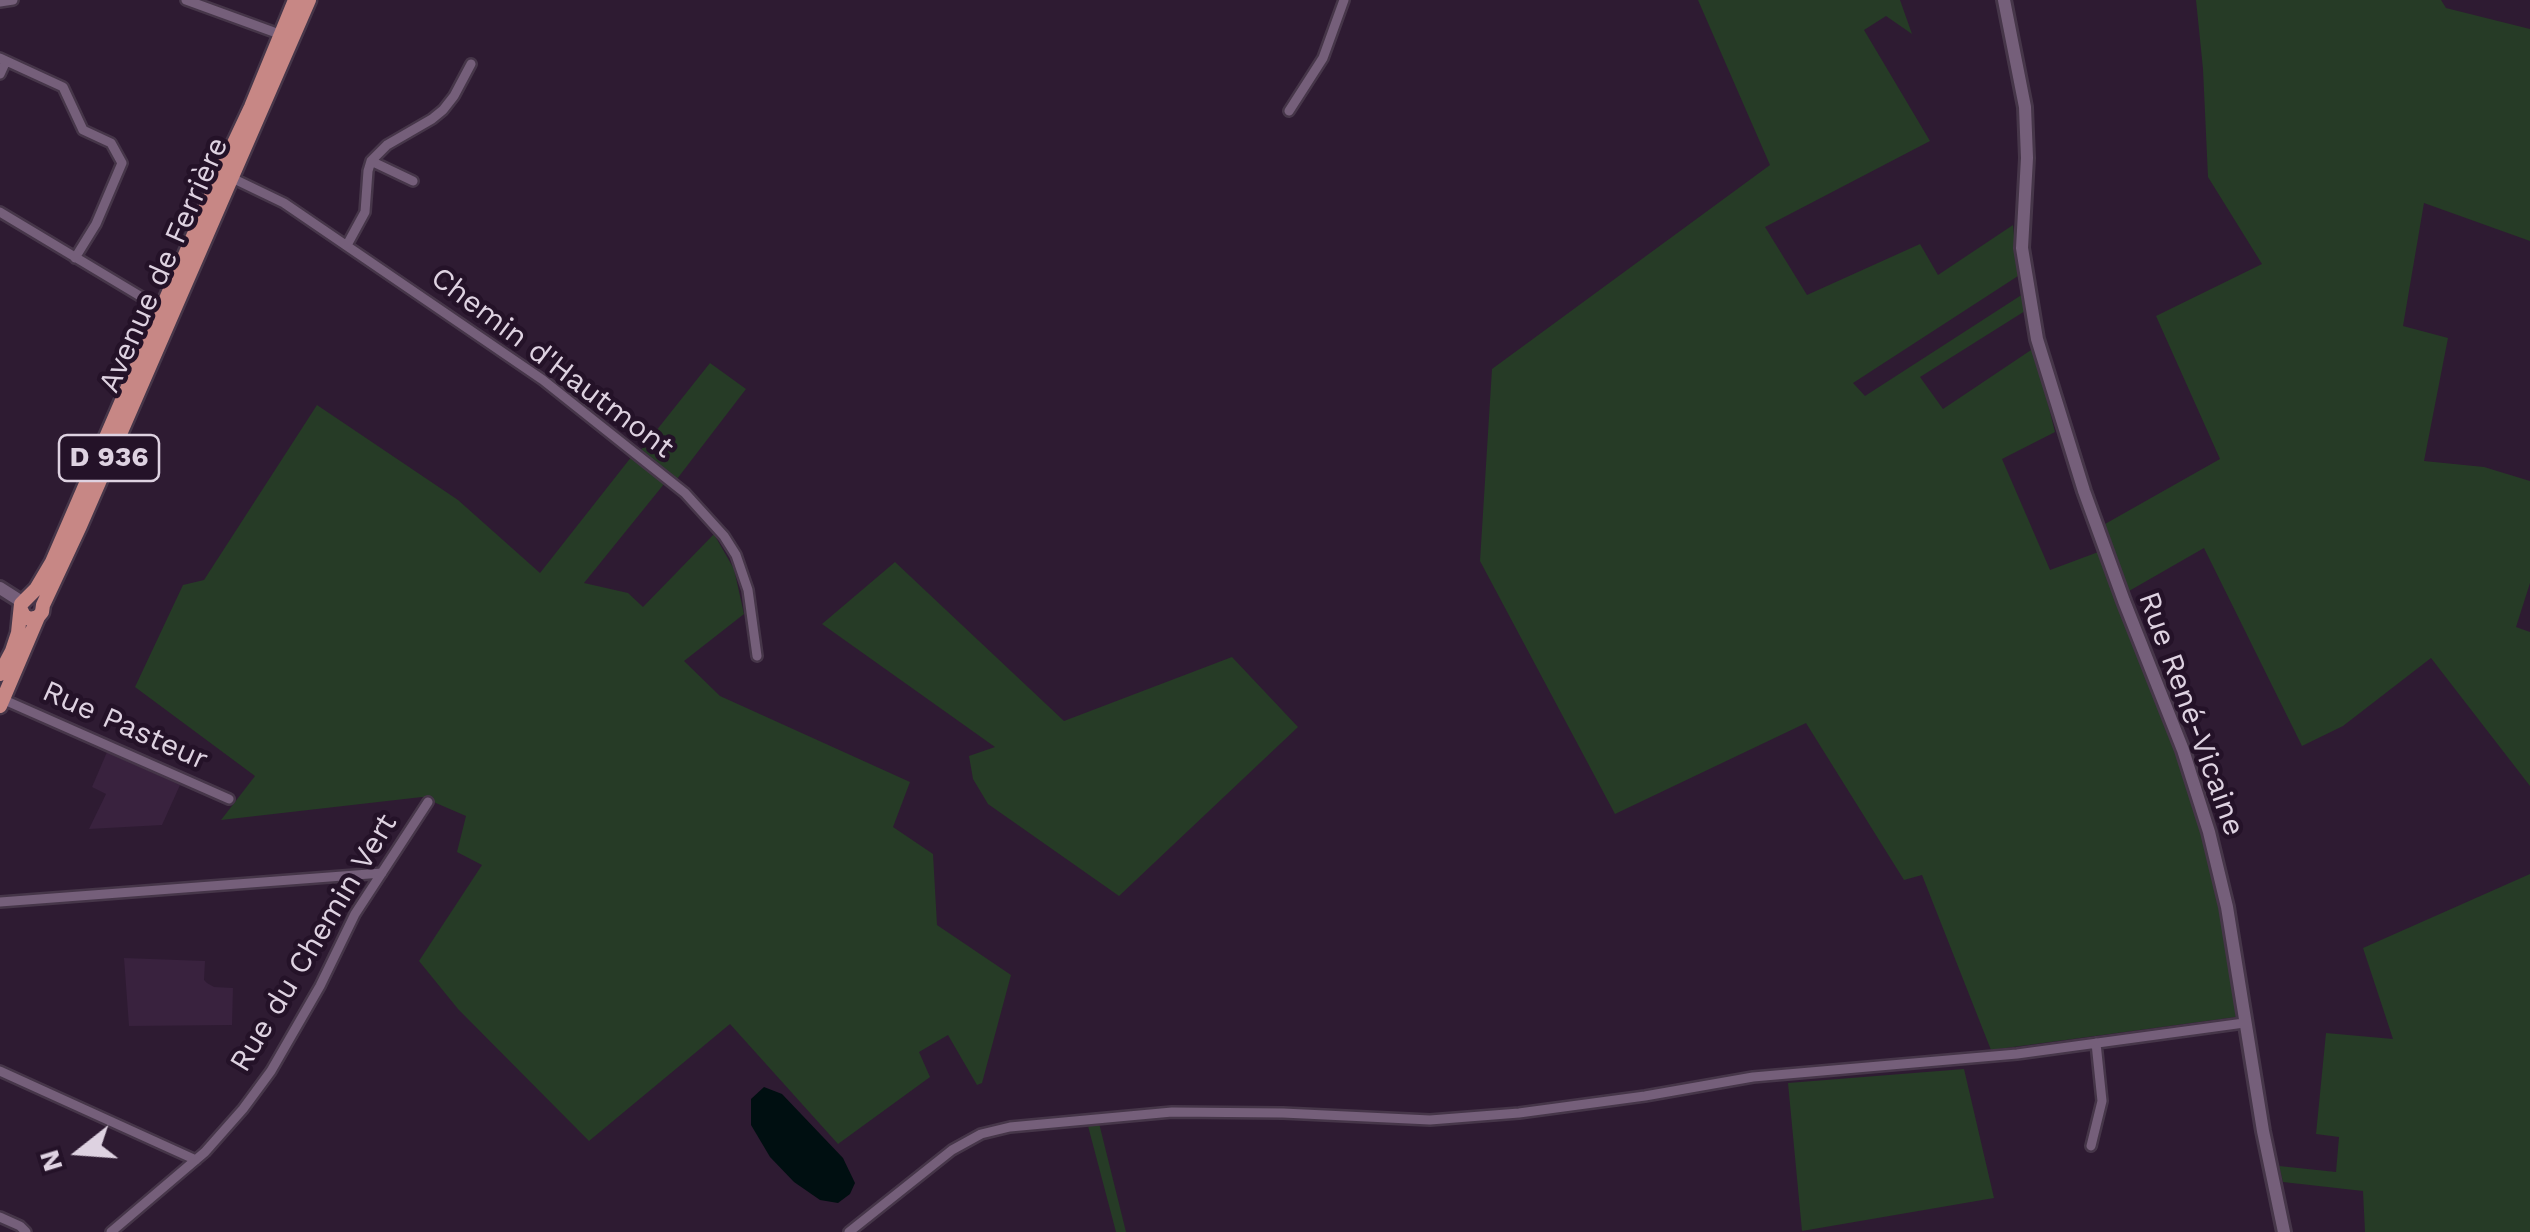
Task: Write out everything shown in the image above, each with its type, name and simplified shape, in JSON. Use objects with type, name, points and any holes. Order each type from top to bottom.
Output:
[{"type":"main road","name":"Avenue de Ferrière","points":[[287,36],[295,0]]},
{"type":"main road","name":"Avenue de Ferrière","points":[[163,310],[287,36],[309,0]]},
{"type":"main road","name":"Avenue de Ferrière","points":[[0,674],[31,606],[80,526],[163,310],[216,185],[228,171]]},
{"type":"main road","name":"Avenue de Ferrière","points":[[1,701],[31,606]]},
{"type":"street","points":[[0,2],[13,0]]},
{"type":"street","points":[[186,0],[287,36]]},
{"type":"street","points":[[1288,111],[1323,58],[1344,0]]},
{"type":"street","name":"Rue René-Vicaine","points":[[2004,0],[2024,108],[2027,158],[2022,248],[2037,339],[2100,536],[2196,788],[2227,907],[2244,1023],[2284,1232]]},
{"type":"street","points":[[0,74],[3,60],[63,87],[83,130],[112,143],[122,163],[96,224],[76,258]]},
{"type":"street","points":[[347,245],[364,212],[371,161],[387,145],[443,110],[472,64]]},
{"type":"street","points":[[371,161],[413,181]]},
{"type":"street","name":"Chemin d'Hautmont","points":[[228,171],[284,203],[543,380],[685,493],[736,555],[748,590],[757,656]]},
{"type":"street","points":[[0,212],[163,310]]},
{"type":"street","points":[[0,588],[31,606]]},
{"type":"street","name":"Rue Pasteur","points":[[1,701],[229,799]]},
{"type":"street","name":"Rue du Chemin Vert","points":[[111,1232],[196,1160],[271,1072],[356,914],[428,802]]},
{"type":"street","points":[[0,902],[382,873]]},
{"type":"street","points":[[849,1232],[952,1150],[981,1134],[1010,1127],[1172,1112],[1430,1120],[1590,1104],[1753,1077],[2017,1054],[2244,1023]]},
{"type":"street","points":[[2091,1146],[2102,1102],[2096,1043]]},
{"type":"street","points":[[0,1072],[196,1160]]},
{"type":"street","points":[[0,1217],[26,1232]]},
{"type":"shaded area","points":[[107,752],[180,785],[162,825],[89,829],[106,794],[92,787]]},
{"type":"shaded area","points":[[124,958],[205,961],[207,983],[233,988],[232,1025],[129,1026]]},
{"type":"shaded area","points":[[764,1087],[782,1094],[843,1158],[855,1183],[850,1194],[838,1203],[820,1200],[794,1182],[770,1157],[751,1125],[751,1099]]},
{"type":"green space","points":[[1698,0],[1900,0],[1912,34],[1886,16],[1864,30],[1930,141],[1765,227],[1807,295],[1920,244],[1938,275],[2013,225],[2018,276],[1853,383],[1865,396],[2023,294],[2025,311],[1920,377],[1943,409],[2034,348],[2055,432],[2002,459],[2050,570],[2101,551],[2167,724],[2212,869],[2236,1017],[1991,1050],[1922,875],[1904,880],[1806,723],[1615,814],[1480,561],[1492,369],[1770,165]]},
{"type":"green space","points":[[2196,0],[2441,0],[2446,8],[2530,29],[2530,241],[2424,203],[2403,326],[2448,338],[2424,461],[2484,467],[2530,481],[2530,583],[2516,627],[2530,632],[2530,786],[2431,658],[2343,726],[2302,746],[2204,548],[2129,591],[2105,524],[2220,459],[2156,316],[2262,264],[2208,177]]},
{"type":"green space","points":[[710,363],[746,389],[677,479],[640,451]]},
{"type":"green space","points":[[317,405],[458,500],[540,573],[632,456],[664,484],[584,583],[628,593],[643,607],[714,534],[734,569],[744,614],[684,661],[720,696],[910,782],[893,827],[933,854],[937,925],[1011,975],[982,1083],[977,1085],[948,1035],[919,1052],[930,1077],[838,1144],[730,1024],[589,1141],[458,1009],[419,961],[482,865],[457,852],[466,816],[422,797],[221,820],[255,776],[135,687],[183,585],[204,580]]},
{"type":"green space","points":[[895,562],[1064,721],[1232,657],[1298,727],[1119,896],[988,804],[973,779],[969,756],[995,747],[822,624]]},
{"type":"green space","points":[[2530,874],[2530,1232],[2365,1232],[2363,1191],[2283,1182],[2279,1166],[2336,1172],[2339,1137],[2316,1134],[2326,1033],[2393,1039],[2363,948]]},
{"type":"green space","points":[[1964,1069],[1994,1198],[1802,1231],[1788,1083]]},
{"type":"green space","points":[[1099,1123],[1126,1232],[1116,1232],[1088,1126]]}]
